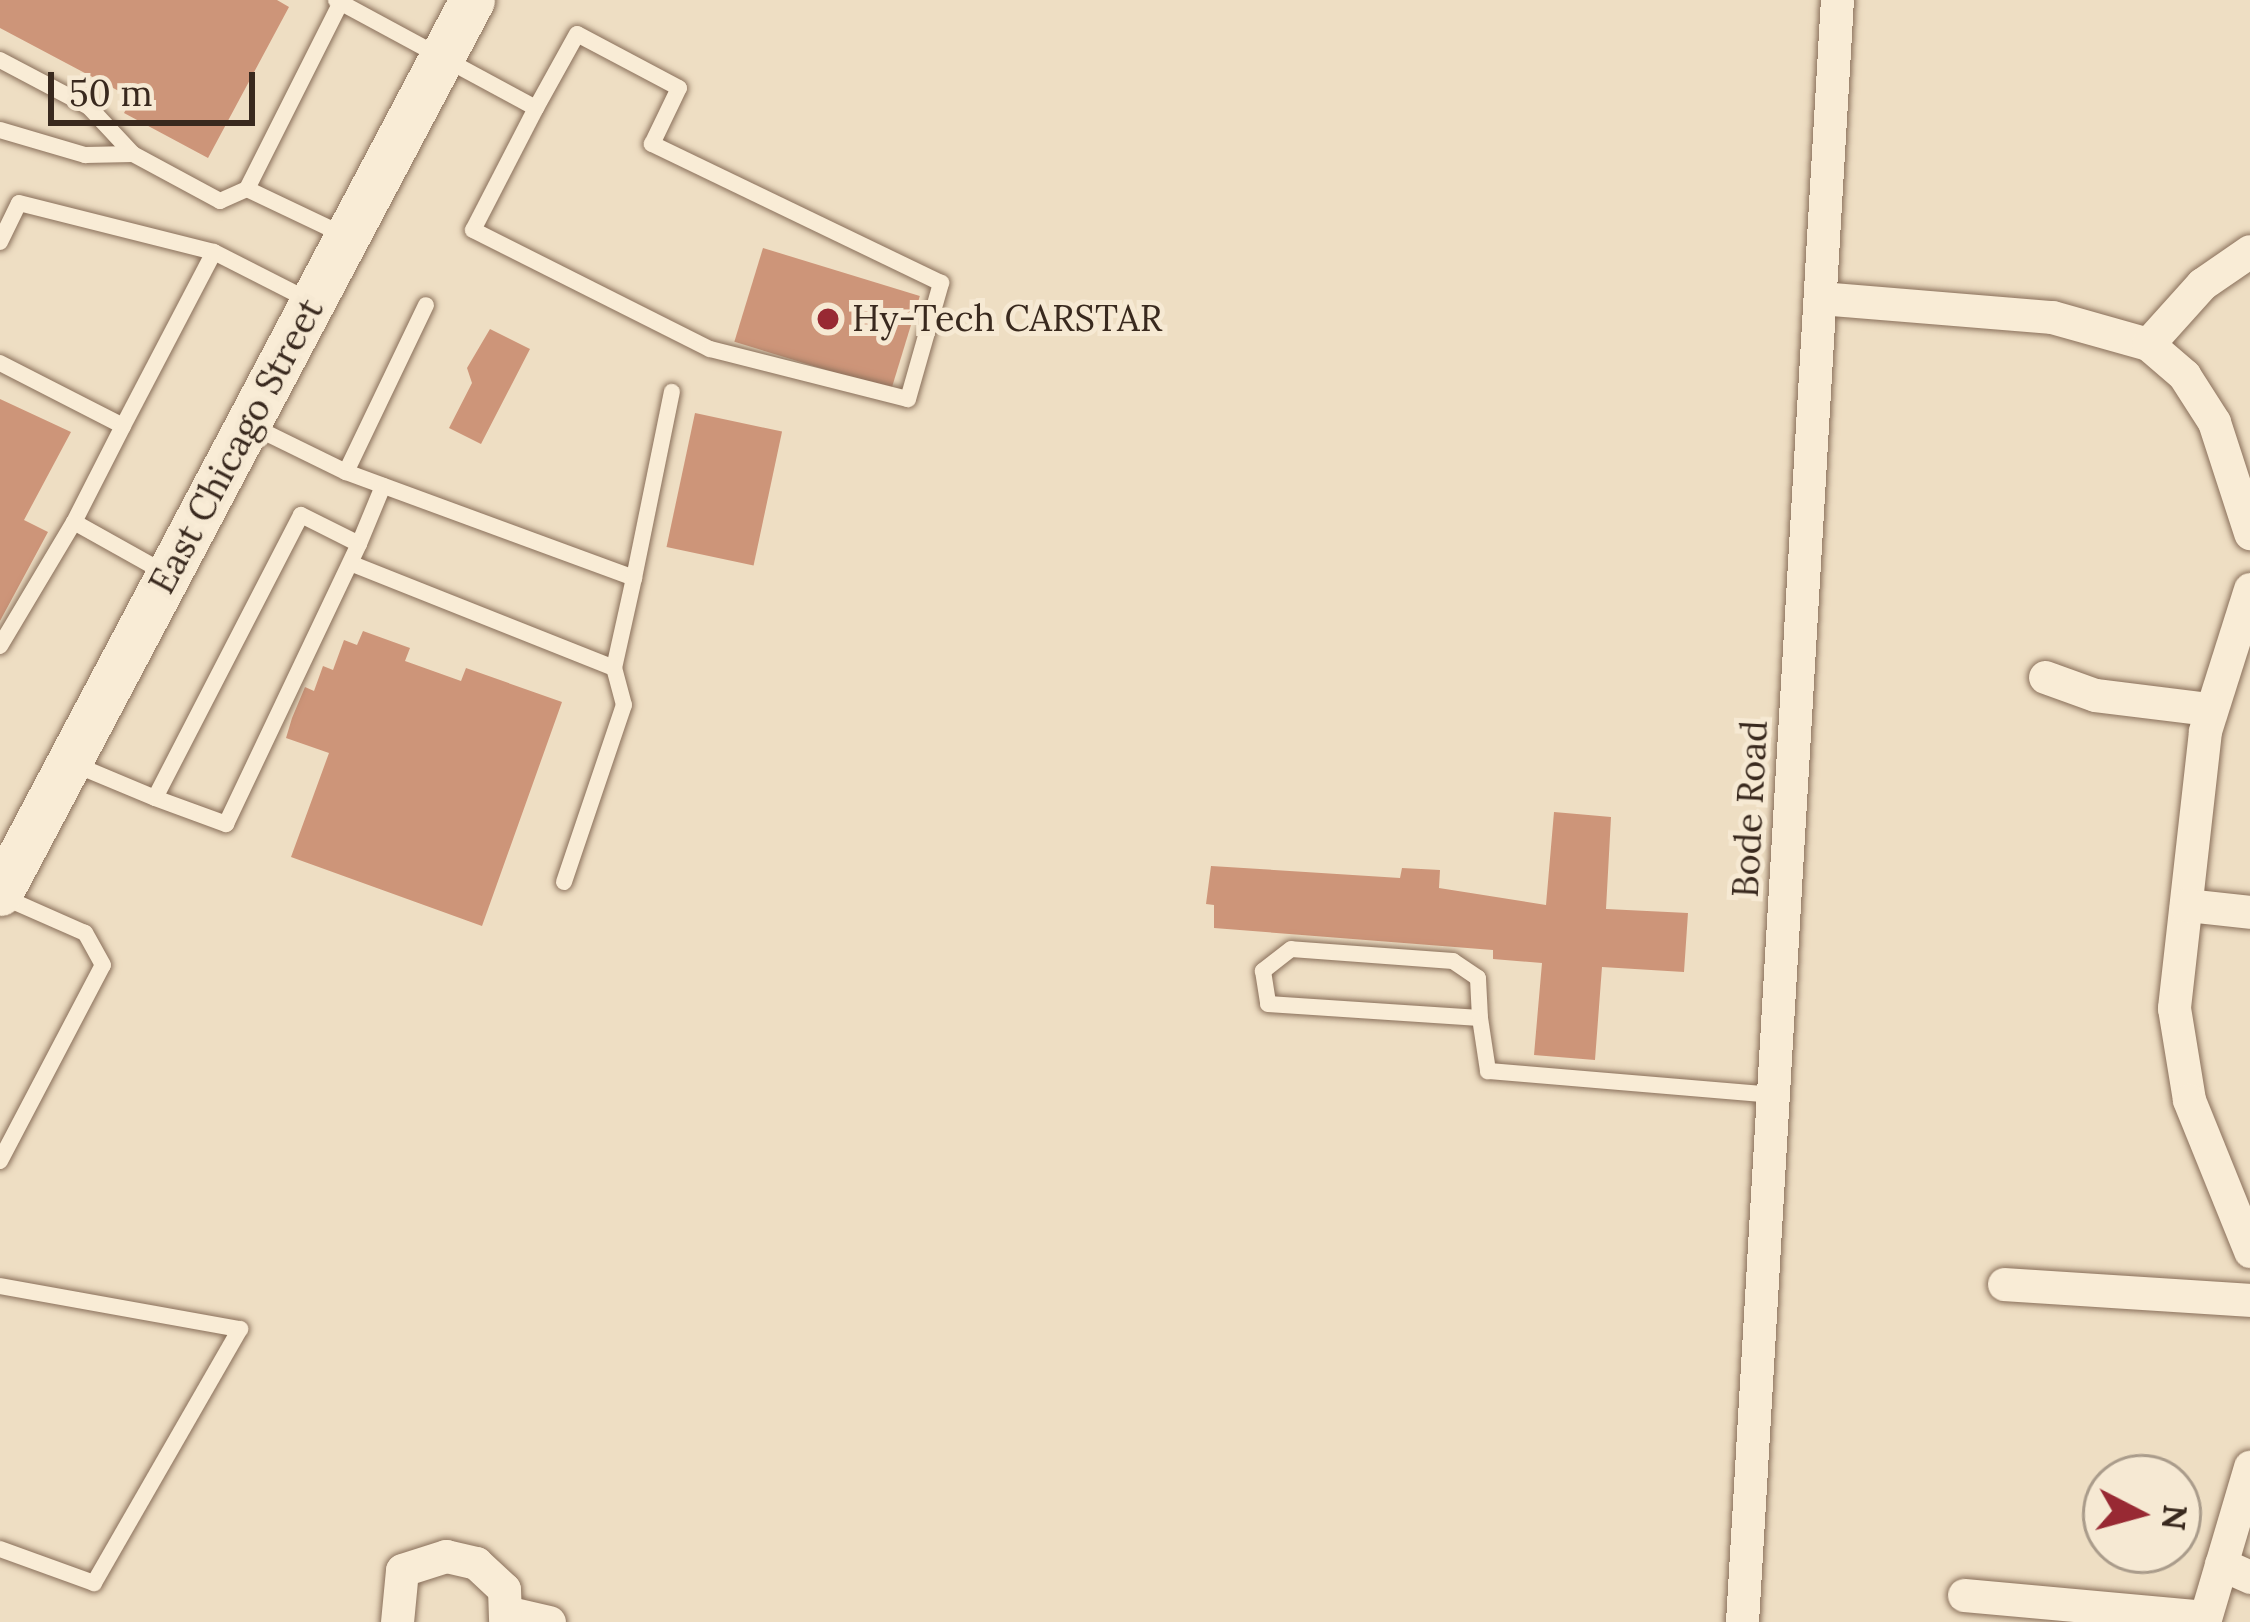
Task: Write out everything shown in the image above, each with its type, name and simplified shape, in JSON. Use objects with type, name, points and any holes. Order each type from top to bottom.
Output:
[{"type":"main road","name":"East Chicago Street","points":[[0,894],[11,847],[68,762],[472,0]]},
{"type":"street","name":"Bode Road","points":[[1742,1622],[1837,0]]},
{"type":"street","points":[[2148,344],[2202,284],[2250,251]]},
{"type":"street","points":[[1820,298],[2052,317],[2148,344],[2184,375],[2214,422],[2250,533]]},
{"type":"street","points":[[2250,589],[2209,709],[2174,1008],[2189,1100],[2250,1251]]},
{"type":"street","points":[[2044,677],[2095,695],[2209,709]]},
{"type":"street","points":[[2186,904],[2250,912]]},
{"type":"street","points":[[2004,1284],[2250,1300]]},
{"type":"street","points":[[1964,1595],[2205,1619],[2235,1570],[2250,1467]]},
{"type":"street","points":[[397,1622],[402,1570],[446,1556],[476,1563],[504,1588],[507,1618],[549,1622]]},
{"type":"lane","points":[[0,60],[89,107],[133,154],[220,200],[247,189],[340,1],[536,108]]},
{"type":"lane","points":[[577,34],[679,88],[652,144],[940,283],[908,398],[710,349],[473,230],[536,108],[577,34]]},
{"type":"lane","points":[[0,130],[85,155],[133,154]]},
{"type":"lane","points":[[247,189],[346,237]]},
{"type":"lane","points":[[0,242],[20,203],[214,252],[313,303]]},
{"type":"lane","points":[[0,646],[74,522],[214,252]]},
{"type":"lane","points":[[346,472],[426,305]]},
{"type":"lane","points":[[0,363],[123,426]]},
{"type":"lane","points":[[564,881],[624,705],[614,668],[672,392]]},
{"type":"lane","points":[[248,424],[346,472],[634,578]]},
{"type":"lane","points":[[68,762],[226,824],[355,565],[382,486]]},
{"type":"lane","points":[[155,798],[301,515],[359,544]]},
{"type":"lane","points":[[74,522],[168,574]]},
{"type":"lane","points":[[355,565],[614,668]]},
{"type":"lane","points":[[0,894],[85,933],[103,965],[0,1161]]},
{"type":"lane","points":[[1480,1018],[1268,1004],[1263,970],[1291,949],[1453,961],[1478,978],[1488,1071],[1776,1095]]},
{"type":"lane","points":[[0,1286],[240,1329],[94,1583],[0,1549]]},
{"type":"building","points":[[0,0],[277,0],[289,7],[208,158],[124,113],[132,98],[0,28]]},
{"type":"building","name":"Hy-Tech CARSTAR","points":[[763,248],[920,296],[891,390],[734,342]]},
{"type":"building","points":[[490,329],[530,349],[481,444],[449,428],[472,383],[467,368]]},
{"type":"building","points":[[0,399],[71,432],[24,520],[48,532],[0,621]]},
{"type":"building","points":[[695,413],[782,432],[754,566],[667,547]]},
{"type":"building","points":[[363,631],[410,648],[405,661],[461,681],[466,668],[562,702],[482,926],[291,857],[329,753],[286,738],[292,718],[305,687],[314,691],[323,666],[333,670],[344,640],[357,645]]},
{"type":"building","points":[[1554,812],[1611,817],[1606,909],[1688,913],[1684,972],[1602,967],[1595,1060],[1534,1055],[1542,963],[1493,959],[1493,950],[1214,928],[1214,905],[1206,904],[1211,866],[1400,878],[1402,868],[1440,870],[1439,888],[1546,905]]},
{"type":"place","name":"Hy-Tech CARSTAR","points":[[828,319]]}]
